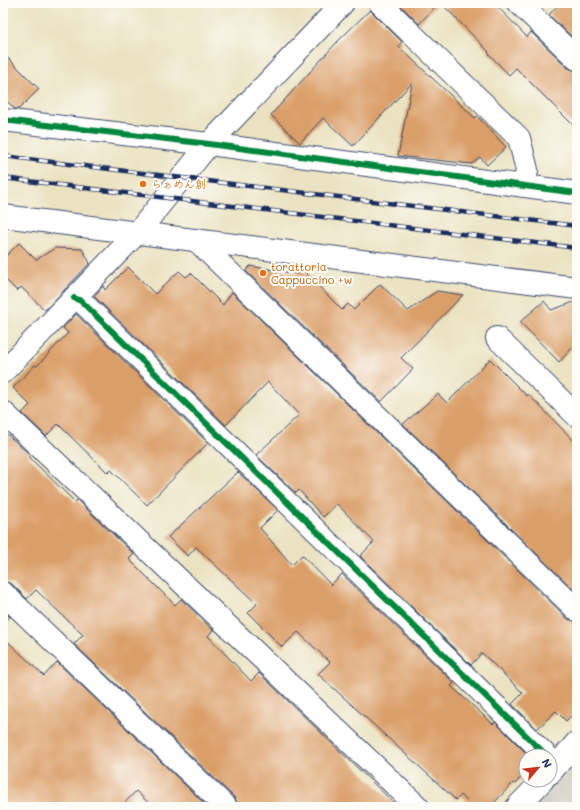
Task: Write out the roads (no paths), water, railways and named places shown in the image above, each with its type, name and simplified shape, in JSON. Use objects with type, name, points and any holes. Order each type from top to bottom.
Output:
[{"type":"street","points":[[3,372],[138,232],[209,144],[344,3]]},
{"type":"street","points":[[380,3],[519,138],[527,170],[524,186]]},
{"type":"street","points":[[519,3],[577,59]]},
{"type":"street","points":[[3,120],[209,144],[577,193]]},
{"type":"street","points":[[3,216],[577,288]]},
{"type":"street","points":[[196,240],[577,610]]},
{"type":"street","points":[[74,298],[87,306],[532,748]]},
{"type":"street","points":[[497,338],[577,416]]},
{"type":"street","points":[[3,412],[418,807]]},
{"type":"street","points":[[3,593],[226,807]]},
{"type":"street","points":[[558,759],[577,742]]},
{"type":"street","points":[[517,807],[532,788]]},
{"type":"railway","points":[[3,156],[577,226]]},
{"type":"railway","points":[[3,178],[577,248]]},
{"type":"place","name":"らぁめん創","points":[[143,184]]},
{"type":"place","name":"torattoria Cappuccino +w","points":[[263,273]]}]
